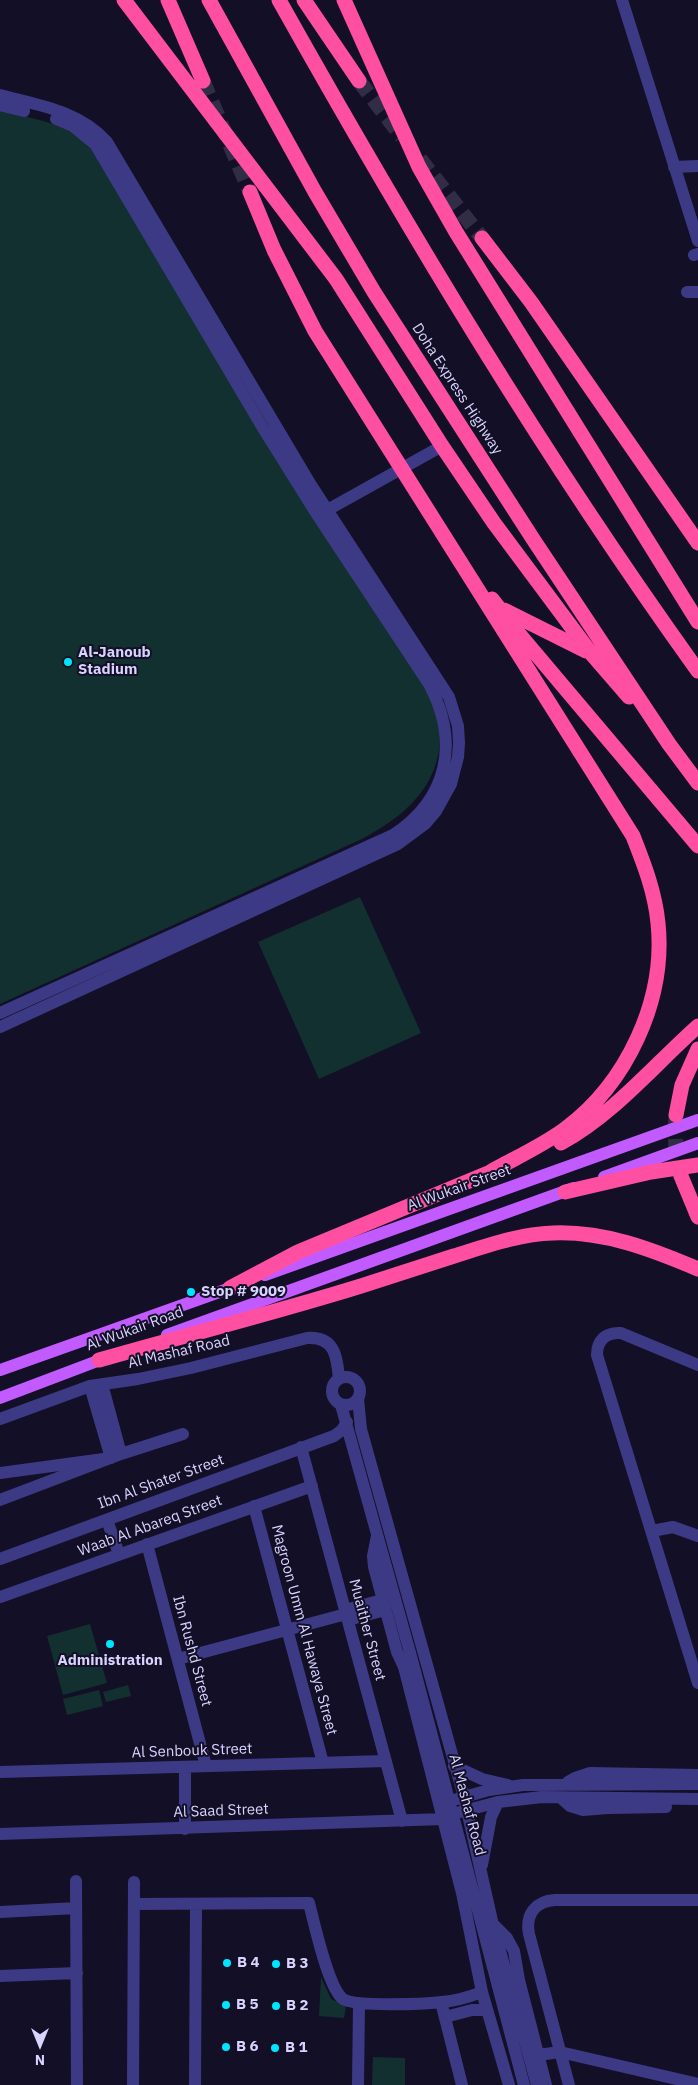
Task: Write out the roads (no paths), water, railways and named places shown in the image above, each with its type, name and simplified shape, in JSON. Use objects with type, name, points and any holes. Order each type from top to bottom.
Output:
[{"type":"highway","points":[[124,0],[336,279],[442,446],[494,523],[590,652],[669,744]]},
{"type":"highway","points":[[168,0],[203,80]]},
{"type":"highway","name":"Doha Express Highway","points":[[209,0],[315,192],[374,292],[533,539],[669,744],[698,783]]},
{"type":"highway","points":[[279,0],[376,170],[504,382],[632,577],[698,671]]},
{"type":"highway","points":[[304,0],[359,81]]},
{"type":"highway","points":[[344,0],[419,167],[456,232],[698,622]]},
{"type":"highway","points":[[250,192],[274,250],[315,331],[632,836],[646,869],[654,899],[658,924],[656,976],[650,1004],[636,1040],[610,1084],[582,1115],[565,1129],[541,1145],[490,1172]]},
{"type":"highway","points":[[482,238],[530,302],[698,543]]},
{"type":"highway","points":[[437,526],[500,609],[698,846]]},
{"type":"highway","points":[[500,609],[590,652]]},
{"type":"highway","points":[[230,1288],[298,1252],[490,1172],[544,1152],[570,1138],[596,1120],[698,1026]]},
{"type":"highway","points":[[676,1114],[682,1085],[698,1048]]},
{"type":"highway","points":[[565,1192],[651,1172],[698,1165]]},
{"type":"highway","points":[[681,1176],[698,1217]]},
{"type":"highway","points":[[99,1360],[353,1288],[484,1246],[527,1236],[552,1233],[607,1236],[698,1269]]},
{"type":"main road","name":"Al Wukair Street","points":[[230,1288],[698,1120]]},
{"type":"main road","points":[[565,1192],[698,1143]]},
{"type":"main road","name":"Al Wukair Road","points":[[0,1398],[283,1292],[565,1192]]},
{"type":"main road","name":"Al Wukair Road","points":[[0,1370],[230,1288]]},
{"type":"street","points":[[622,0],[698,241]]},
{"type":"street","points":[[0,95],[52,109],[81,120],[92,126],[107,142],[322,513],[437,699],[445,728],[446,754],[441,778],[428,803],[393,835],[0,1013]]},
{"type":"street","points":[[0,105],[56,119],[73,126],[95,144],[258,420],[449,697],[458,726],[455,771],[444,798],[425,824],[398,844],[0,1027]]},
{"type":"street","points":[[674,167],[698,166]]},
{"type":"street","points":[[322,513],[442,446]]},
{"type":"street","points":[[698,1365],[621,1332],[608,1334],[599,1342],[597,1348],[597,1355],[698,1683]]},
{"type":"street","name":"Al Mashaf Road","points":[[0,1419],[96,1385],[191,1368],[272,1346],[318,1338],[326,1340],[332,1349],[338,1367],[339,1380]]},
{"type":"street","points":[[352,1378],[360,1387],[358,1399],[354,1404],[341,1405],[336,1402],[332,1391],[336,1382],[352,1378]]},
{"type":"street","points":[[96,1385],[116,1456]]},
{"type":"street","name":"Al Mashaf Road","points":[[358,1399],[364,1437],[464,1798],[493,1925],[537,2085]]},
{"type":"street","name":"Al Mashaf Road","points":[[341,1405],[378,1533],[449,1801],[448,1817],[482,1992],[509,2085]]},
{"type":"street","name":"Ibn Al Shater Street","points":[[0,1559],[334,1436],[342,1430],[347,1422]]},
{"type":"street","points":[[0,1500],[116,1456],[183,1434]]},
{"type":"street","points":[[334,1436],[343,1440],[347,1445],[360,1489],[369,1501]]},
{"type":"street","name":"Muaither Street","points":[[301,1447],[402,1821]]},
{"type":"street","points":[[0,1473],[116,1456]]},
{"type":"street","points":[[15,1470],[22,1492]]},
{"type":"street","name":"Waab Al Abareq Street","points":[[0,1598],[312,1486]]},
{"type":"street","name":"Magroon Umm Al Hawaya Street","points":[[254,1506],[323,1763]]},
{"type":"street","points":[[107,1520],[119,1554]]},
{"type":"street","points":[[652,1531],[673,1527],[698,1536]]},
{"type":"street","name":"Al Mashaf Road","points":[[378,1533],[373,1556],[384,1605],[486,1944],[524,2085]]},
{"type":"street","name":"Ibn Rushd Street","points":[[147,1544],[206,1766]]},
{"type":"street","points":[[178,1659],[384,1605]]},
{"type":"street","points":[[393,1635],[411,1656]]},
{"type":"street","name":"Al Senbouk Street","points":[[0,1772],[386,1761]]},
{"type":"street","points":[[454,1766],[482,1779],[513,1786]]},
{"type":"street","points":[[185,1829],[186,1767]]},
{"type":"street","points":[[566,1784],[575,1778],[590,1773],[698,1775]]},
{"type":"street","points":[[449,1801],[513,1786],[698,1784]]},
{"type":"street","name":"Al Saad Street","points":[[0,1834],[402,1821],[448,1817],[466,1810],[498,1802],[527,1798],[698,1799]]},
{"type":"street","points":[[561,1798],[570,1806],[583,1810],[608,1808],[698,1808]]},
{"type":"street","points":[[481,1868],[491,1817],[498,1802]]},
{"type":"street","points":[[76,1881],[77,2085]]},
{"type":"street","points":[[133,2085],[134,1882]]},
{"type":"street","points":[[569,2085],[528,1926],[531,1912],[541,1902],[555,1900],[698,1900]]},
{"type":"street","points":[[134,1904],[309,1902],[334,1986],[343,1999],[359,2004],[441,2002],[468,1998],[482,1992]]},
{"type":"street","points":[[195,2085],[196,1904]]},
{"type":"street","points":[[0,1912],[76,1908]]},
{"type":"street","points":[[493,1925],[507,1938],[514,1951],[518,1980],[546,2085]]},
{"type":"street","points":[[480,1979],[486,1944]]},
{"type":"street","points":[[0,1976],[77,1973]]},
{"type":"street","points":[[441,2002],[462,2085]]},
{"type":"street","points":[[358,2085],[359,2004]]},
{"type":"street","points":[[445,2017],[472,2010],[487,2010]]},
{"type":"street","points":[[494,2034],[515,2051]]},
{"type":"street","points":[[538,2055],[560,2052],[698,2084]]},
{"type":"tunnel","points":[[203,81],[250,192]]},
{"type":"tunnel","points":[[359,81],[402,137]]},
{"type":"tunnel","points":[[420,159],[482,238]]},
{"type":"tunnel","points":[[676,1116],[676,1146],[681,1176]]},
{"type":"place","name":"Al-Janoub Stadium","points":[[68,662]]},
{"type":"place","name":"Stop # 9009","points":[[191,1292]]},
{"type":"place","name":"Administration","points":[[110,1644]]},
{"type":"place","name":"B 4","points":[[227,1963]]},
{"type":"place","name":"B 3","points":[[276,1964]]},
{"type":"place","name":"B 5","points":[[226,2005]]},
{"type":"place","name":"B 2","points":[[276,2006]]},
{"type":"place","name":"B 6","points":[[226,2047]]},
{"type":"place","name":"B 1","points":[[275,2048]]}]
